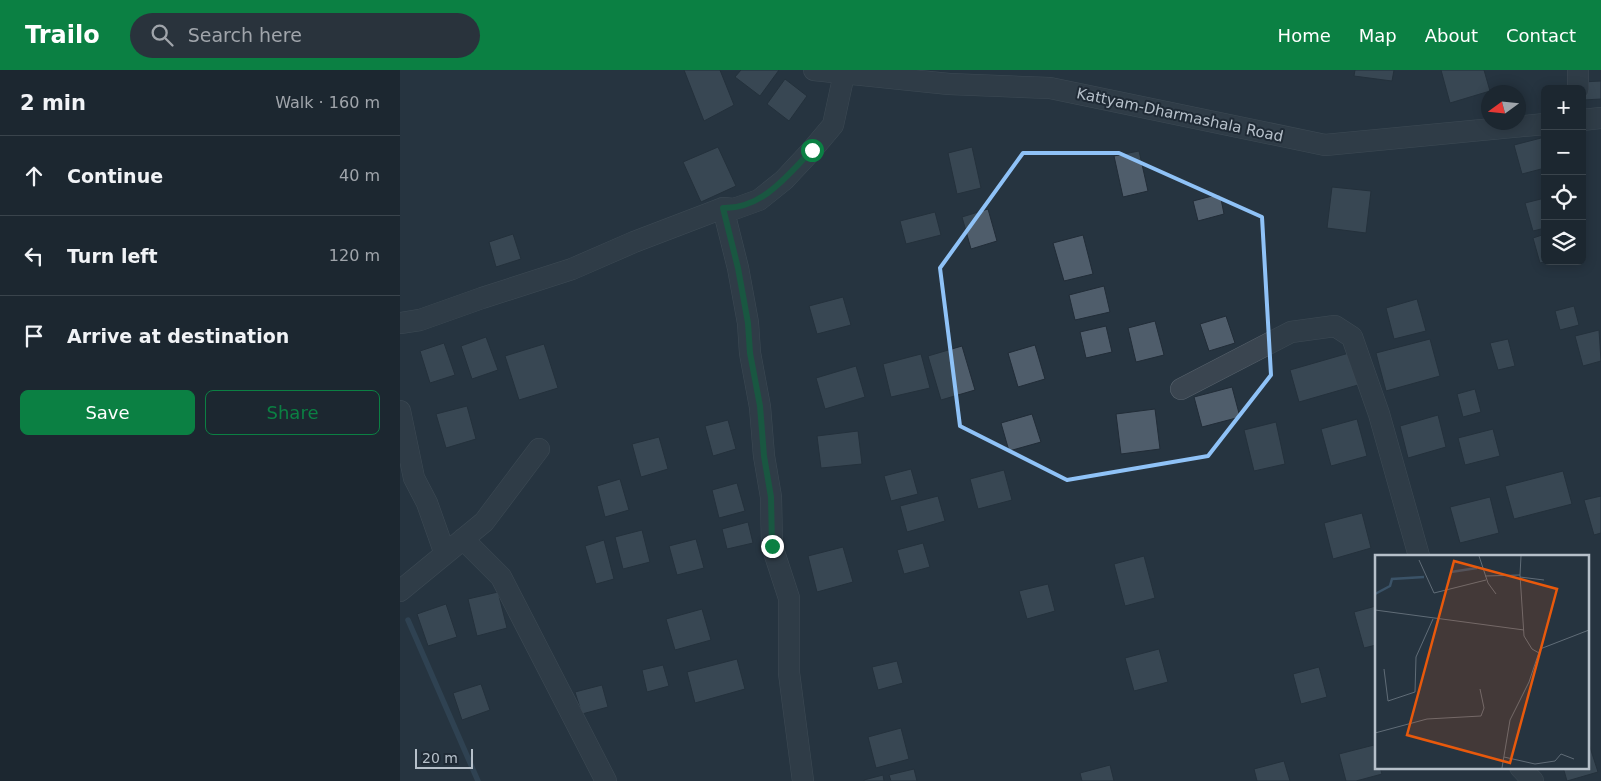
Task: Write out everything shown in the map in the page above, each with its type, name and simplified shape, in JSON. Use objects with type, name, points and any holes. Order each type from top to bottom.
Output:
[{"type":"street","name":"Kattyam-Dharmashala Road","points":[[814,70],[949,84],[1050,88],[1325,145],[1541,124]]},
{"type":"street","points":[[1578,70],[1578,85]]},
{"type":"street","points":[[400,322],[420,320],[482,298],[572,270],[634,242],[723,208],[734,209],[760,200],[784,180],[833,125],[844,74]]},
{"type":"street","points":[[1586,120],[1601,118]]},
{"type":"street","points":[[723,208],[738,268],[748,323],[750,353],[760,406],[764,456],[771,497],[772,546],[789,598],[789,673],[803,781]]},
{"type":"street","points":[[1181,389],[1291,332],[1335,326],[1352,336],[1379,414],[1419,555]]},
{"type":"street","points":[[400,411],[414,478],[427,503],[445,554]]},
{"type":"street","points":[[400,591],[484,522],[539,449]]},
{"type":"street","points":[[463,539],[501,577],[606,781]]},
{"type":"street","points":[[1521,768],[1533,781]]},
{"type":"highlighted area","points":[[1023,153],[1119,153],[1262,217],[1271,375],[1208,456],[1067,480],[960,426],[940,268]]},
{"type":"building","points":[[684,70],[720,70],[734,105],[704,121]]},
{"type":"building","points":[[741,70],[779,70],[760,96],[735,77]]},
{"type":"building","points":[[1355,70],[1394,70],[1392,81],[1354,76]]},
{"type":"building","points":[[1441,70],[1484,70],[1488,85],[1481,85],[1481,94],[1450,103]]},
{"type":"building","points":[[785,79],[807,96],[789,121],[767,104]]},
{"type":"building","points":[[1601,81],[1601,99],[1586,100],[1586,85],[1582,85],[1582,82]]},
{"type":"building","points":[[1541,138],[1541,169],[1522,174],[1514,145]]},
{"type":"building","points":[[718,147],[736,186],[701,202],[683,162]]},
{"type":"building","points":[[972,147],[981,188],[957,194],[948,153]]},
{"type":"building","points":[[1139,151],[1148,191],[1123,197],[1114,156]]},
{"type":"building","points":[[1332,187],[1371,191],[1366,233],[1327,228]]},
{"type":"building","points":[[1220,194],[1224,214],[1198,221],[1193,201]]},
{"type":"building","points":[[1541,199],[1541,229],[1533,231],[1525,203]]},
{"type":"building","points":[[988,209],[997,241],[971,249],[962,217]]},
{"type":"building","points":[[935,212],[941,235],[906,244],[900,221]]},
{"type":"building","points":[[513,234],[521,259],[496,267],[489,242]]},
{"type":"building","points":[[1083,235],[1093,274],[1064,281],[1053,243]]},
{"type":"building","points":[[1541,235],[1541,263],[1540,263],[1533,238]]},
{"type":"building","points":[[1104,286],[1110,312],[1075,320],[1069,295]]},
{"type":"building","points":[[843,297],[851,325],[817,334],[809,306]]},
{"type":"building","points":[[1417,299],[1426,331],[1394,339],[1386,308]]},
{"type":"building","points":[[1574,306],[1579,325],[1560,330],[1555,311]]},
{"type":"building","points":[[1226,316],[1235,343],[1209,351],[1200,324]]},
{"type":"building","points":[[1155,321],[1164,355],[1136,362],[1128,328]]},
{"type":"building","points":[[1106,326],[1112,352],[1086,358],[1080,332]]},
{"type":"building","points":[[1599,330],[1601,361],[1583,366],[1575,336]]},
{"type":"building","points":[[486,337],[498,370],[472,379],[461,346]]},
{"type":"building","points":[[1430,339],[1440,376],[1386,391],[1376,353]]},
{"type":"building","points":[[1508,339],[1515,366],[1498,370],[1490,343]]},
{"type":"building","points":[[444,343],[455,375],[430,383],[420,351]]},
{"type":"building","points":[[544,344],[558,388],[519,400],[505,356]]},
{"type":"building","points":[[1035,345],[1045,379],[1018,387],[1008,353]]},
{"type":"building","points":[[962,346],[975,390],[941,400],[928,356]]},
{"type":"building","points":[[1349,353],[1358,385],[1299,402],[1290,370]]},
{"type":"building","points":[[921,354],[930,388],[891,397],[883,364]]},
{"type":"building","points":[[856,366],[865,397],[825,409],[816,378]]},
{"type":"building","points":[[1232,387],[1240,417],[1202,427],[1194,397]]},
{"type":"building","points":[[1475,389],[1481,412],[1463,417],[1457,394]]},
{"type":"building","points":[[467,406],[476,439],[446,448],[436,414]]},
{"type":"building","points":[[1155,409],[1160,449],[1121,454],[1116,414]]},
{"type":"building","points":[[1032,414],[1041,442],[1009,451],[1001,423]]},
{"type":"building","points":[[1438,415],[1446,447],[1408,458],[1400,426]]},
{"type":"building","points":[[1357,419],[1367,456],[1331,466],[1321,429]]},
{"type":"building","points":[[728,420],[736,449],[713,456],[705,426]]},
{"type":"building","points":[[1276,422],[1285,464],[1254,471],[1244,430]]},
{"type":"building","points":[[1493,429],[1500,456],[1465,465],[1458,438]]},
{"type":"building","points":[[858,431],[862,464],[821,468],[817,436]]},
{"type":"building","points":[[659,437],[668,469],[641,477],[632,444]]},
{"type":"building","points":[[911,469],[918,494],[891,501],[884,476]]},
{"type":"building","points":[[1004,470],[1012,500],[978,509],[970,479]]},
{"type":"building","points":[[1563,471],[1572,504],[1514,519],[1505,486]]},
{"type":"building","points":[[620,479],[629,510],[605,517],[597,486]]},
{"type":"building","points":[[737,483],[745,511],[719,518],[712,490]]},
{"type":"building","points":[[938,496],[945,521],[907,532],[900,506]]},
{"type":"building","points":[[1601,496],[1601,533],[1594,535],[1584,500]]},
{"type":"building","points":[[1490,497],[1499,533],[1460,543],[1450,507]]},
{"type":"building","points":[[1362,513],[1371,548],[1333,559],[1324,523]]},
{"type":"building","points":[[748,522],[753,543],[727,549],[722,529]]},
{"type":"building","points":[[642,530],[650,562],[623,569],[615,537]]},
{"type":"building","points":[[696,539],[704,568],[677,575],[669,546]]},
{"type":"building","points":[[604,540],[614,579],[596,584],[585,546]]},
{"type":"building","points":[[923,543],[930,567],[904,574],[897,550]]},
{"type":"building","points":[[843,547],[853,582],[817,592],[808,556]]},
{"type":"building","points":[[1144,556],[1155,598],[1125,606],[1114,564]]},
{"type":"building","points":[[1048,584],[1055,611],[1027,619],[1019,591]]},
{"type":"building","points":[[498,592],[507,628],[477,636],[468,599]]},
{"type":"building","points":[[446,604],[457,637],[428,646],[417,614]]},
{"type":"building","points":[[1375,606],[1375,645],[1364,648],[1354,612]]},
{"type":"building","points":[[702,609],[711,640],[675,650],[666,619]]},
{"type":"building","points":[[1159,649],[1168,682],[1134,691],[1125,658]]},
{"type":"building","points":[[737,659],[745,689],[695,703],[687,672]]},
{"type":"building","points":[[897,661],[903,683],[878,690],[872,667]]},
{"type":"building","points":[[663,665],[669,686],[647,692],[642,670]]},
{"type":"building","points":[[1319,667],[1327,697],[1301,704],[1293,674]]},
{"type":"building","points":[[481,684],[490,710],[462,720],[453,693]]},
{"type":"building","points":[[602,685],[608,707],[582,714],[575,692]]},
{"type":"building","points":[[901,728],[909,759],[876,768],[868,737]]},
{"type":"building","points":[[1589,744],[1598,772],[1567,781],[1563,768],[1588,768]]},
{"type":"building","points":[[1374,745],[1375,768],[1380,768],[1382,774],[1356,781],[1346,781],[1339,754]]},
{"type":"building","points":[[1284,761],[1290,781],[1257,781],[1254,769]]},
{"type":"building","points":[[1110,765],[1114,781],[1082,781],[1080,773]]},
{"type":"building","points":[[914,769],[917,781],[891,781],[889,775]]},
{"type":"building","points":[[883,775],[884,781],[864,781],[864,780]]},
{"type":"waterway","points":[[408,620],[478,781]]},
{"type":"route","points":[[772,546],[771,497],[766,474],[760,406],[750,353],[748,323],[738,268],[723,208],[734,209],[760,200],[784,180],[812,150]]}]
